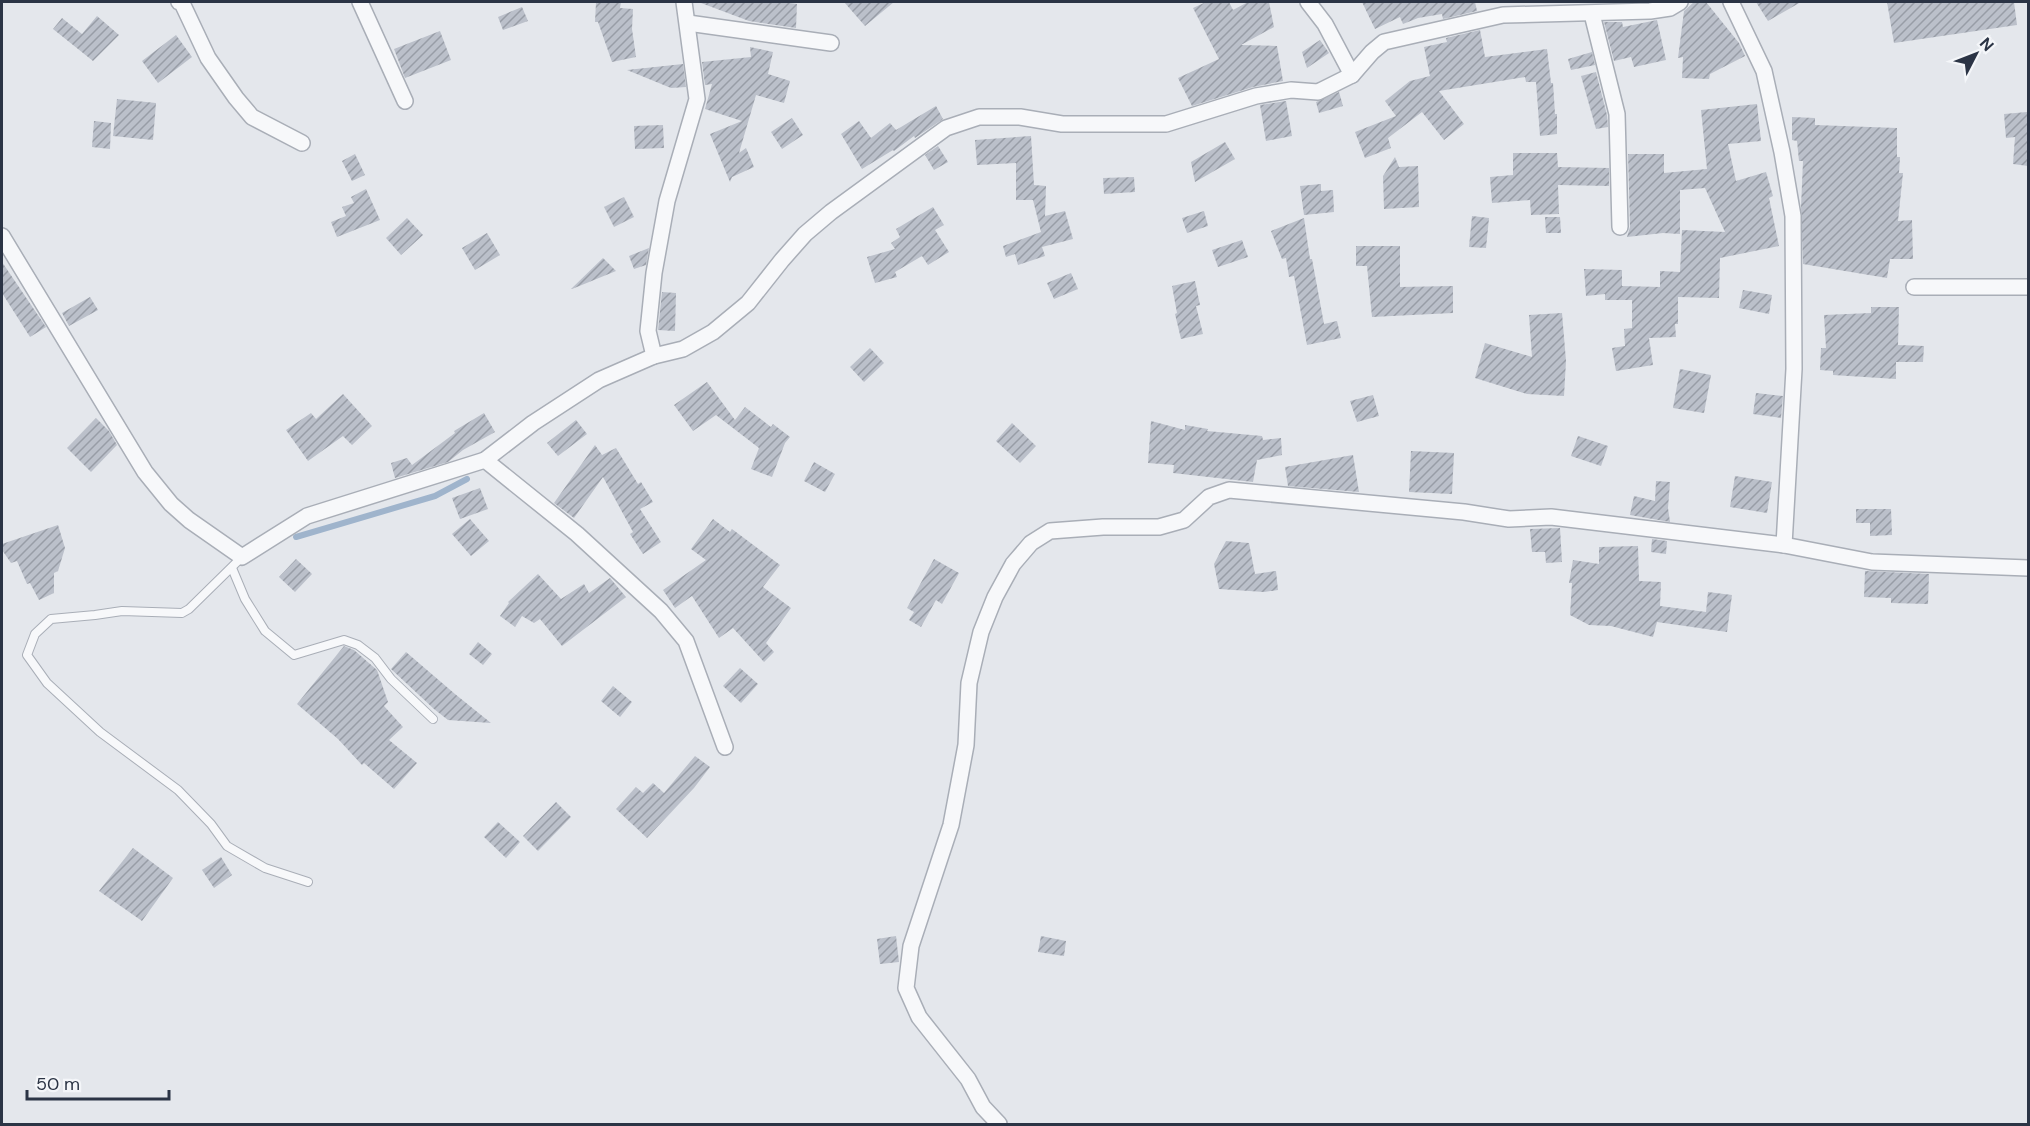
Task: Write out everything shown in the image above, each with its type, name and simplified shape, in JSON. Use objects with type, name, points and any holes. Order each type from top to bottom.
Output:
[{"type":"street","points":[[179,2],[182,3],[208,58],[252,117],[302,143]]},
{"type":"street","points":[[360,2],[405,101]]},
{"type":"street","points":[[654,356],[648,331],[666,201],[697,99],[684,2]]},
{"type":"street","points":[[1308,2],[1325,24],[1352,75]]},
{"type":"street","points":[[2,236],[145,472],[171,504],[237,562],[307,516],[485,460],[533,423],[599,380],[654,356],[683,349],[713,333],[748,303],[805,234],[831,212],[946,128],[979,117],[1020,117],[1062,124],[1166,124],[1256,96],[1291,90],[1318,92],[1352,75],[1384,42],[1503,15],[1650,11],[1670,8],[1680,2]]},
{"type":"street","points":[[1731,2],[1764,71],[1793,216],[1794,369],[1784,545]]},
{"type":"street","points":[[1592,14],[1617,114],[1620,227]]},
{"type":"street","points":[[688,23],[831,43]]},
{"type":"street","points":[[1914,287],[2028,287]]},
{"type":"street","points":[[485,460],[577,534],[661,611],[686,641],[725,747]]},
{"type":"street","points":[[999,1125],[983,1107],[968,1079],[919,1017],[906,988],[911,946],[951,825],[966,745],[969,683],[981,632],[995,597],[1013,564],[1031,543],[1050,531],[1103,526],[1159,527],[1184,520],[1209,497],[1229,490],[1464,512],[1509,519],[1551,517],[1784,545],[1872,562],[2028,568]]},
{"type":"lane","points":[[237,562],[245,599],[265,631],[294,656],[344,640],[358,645],[375,658],[392,679],[433,719]]},
{"type":"lane","points":[[237,562],[189,609],[182,613],[122,611],[51,619],[35,634],[27,655],[46,683],[100,732],[178,790],[211,824],[227,846],[265,868],[308,882]]},
{"type":"building","points":[[596,2],[621,2],[620,8],[633,9],[632,29],[636,57],[612,62],[598,22],[595,22]]},
{"type":"building","points":[[702,2],[797,4],[796,28],[749,21]]},
{"type":"building","points":[[844,2],[894,2],[865,26]]},
{"type":"building","points":[[1206,2],[1229,2],[1233,10],[1248,2],[1269,2],[1274,27],[1241,45],[1277,46],[1283,81],[1253,87],[1192,106],[1178,78],[1219,59],[1193,8]]},
{"type":"building","points":[[1362,2],[1475,2],[1477,11],[1443,19],[1442,14],[1418,18],[1403,24],[1400,17],[1375,29]]},
{"type":"building","points":[[1694,2],[1706,2],[1739,43],[1745,56],[1710,74],[1709,79],[1682,78],[1683,57],[1678,58],[1684,11]]},
{"type":"building","points":[[1756,2],[1801,2],[1768,21]]},
{"type":"building","points":[[1887,2],[2014,2],[2017,25],[1894,43]]},
{"type":"building","points":[[522,7],[528,21],[503,30],[498,17]]},
{"type":"building","points":[[97,16],[119,35],[93,61],[53,29],[62,18],[82,34]]},
{"type":"building","points":[[1657,20],[1666,60],[1634,67],[1631,57],[1614,61],[1604,22],[1622,22],[1623,27]]},
{"type":"building","points":[[1480,30],[1485,57],[1547,49],[1551,83],[1553,83],[1555,114],[1557,114],[1557,134],[1540,136],[1536,82],[1526,82],[1525,77],[1439,91],[1464,124],[1444,140],[1422,112],[1388,138],[1391,148],[1365,158],[1355,132],[1396,116],[1385,101],[1410,81],[1430,76],[1424,47],[1447,42],[1446,38]]},
{"type":"building","points":[[440,31],[451,60],[405,78],[394,49]]},
{"type":"building","points":[[176,35],[192,57],[158,83],[142,61]]},
{"type":"building","points":[[1320,40],[1329,53],[1307,68],[1302,52]]},
{"type":"building","points":[[750,47],[773,52],[768,74],[790,81],[784,103],[756,95],[739,153],[746,148],[754,167],[732,177],[730,182],[710,134],[742,121],[705,109],[712,84],[705,85],[702,62],[751,57]]},
{"type":"building","points":[[1592,52],[1595,65],[1571,70],[1568,59]]},
{"type":"building","points":[[683,64],[686,87],[671,88],[627,70]]},
{"type":"building","points":[[1596,72],[1608,127],[1596,129],[1581,76]]},
{"type":"building","points":[[1339,92],[1343,106],[1319,113],[1316,102]]},
{"type":"building","points":[[117,99],[156,103],[153,140],[113,136]]},
{"type":"building","points":[[1286,101],[1292,136],[1266,141],[1260,105]]},
{"type":"building","points":[[1757,104],[1761,141],[1728,144],[1736,181],[1766,172],[1773,196],[1769,198],[1779,246],[1720,258],[1719,298],[1678,297],[1676,337],[1649,338],[1653,365],[1616,371],[1612,348],[1625,346],[1624,329],[1632,328],[1632,300],[1605,300],[1605,294],[1586,296],[1584,269],[1622,270],[1622,286],[1660,287],[1660,271],[1680,272],[1682,230],[1725,232],[1705,188],[1680,190],[1680,234],[1663,233],[1627,237],[1630,227],[1628,154],[1664,154],[1664,173],[1707,169],[1701,110]]},
{"type":"building","points":[[936,106],[943,119],[862,169],[841,134],[859,121],[871,138],[890,123],[896,130]]},
{"type":"building","points":[[2027,112],[2028,166],[2013,164],[2015,137],[2006,138],[2004,114]]},
{"type":"building","points":[[1792,117],[1815,118],[1815,125],[1897,128],[1899,173],[1903,173],[1898,221],[1912,220],[1913,259],[1890,259],[1887,278],[1803,264],[1801,207],[1803,161],[1799,161],[1797,141],[1792,140]]},
{"type":"building","points":[[792,118],[803,135],[782,149],[771,132]]},
{"type":"building","points":[[94,121],[111,123],[110,149],[92,147]]},
{"type":"building","points":[[663,125],[664,148],[635,149],[634,126]]},
{"type":"building","points":[[1031,136],[1034,185],[1046,186],[1045,216],[1065,211],[1073,239],[1042,247],[1045,256],[1018,265],[1015,254],[1006,257],[1003,246],[1041,232],[1033,200],[1016,200],[1016,163],[977,165],[975,140]]},
{"type":"building","points":[[1225,142],[1235,159],[1195,182],[1191,162]]},
{"type":"building","points":[[938,146],[948,162],[934,170],[925,155]]},
{"type":"building","points":[[1513,153],[1557,153],[1558,167],[1609,168],[1609,186],[1558,185],[1559,214],[1531,215],[1530,200],[1492,203],[1490,177],[1513,175]]},
{"type":"building","points":[[355,154],[365,175],[352,181],[342,161]]},
{"type":"building","points":[[1395,157],[1399,167],[1418,166],[1419,207],[1384,209],[1383,176]]},
{"type":"building","points":[[1134,177],[1135,192],[1104,194],[1103,178]]},
{"type":"building","points":[[1321,184],[1321,191],[1333,190],[1334,212],[1304,215],[1300,186]]},
{"type":"building","points":[[366,189],[380,220],[337,237],[331,222],[346,216],[342,207],[354,203],[351,197]]},
{"type":"building","points":[[624,197],[634,217],[614,227],[604,207]]},
{"type":"building","points":[[933,207],[944,225],[935,230],[949,252],[928,265],[922,256],[895,272],[897,277],[875,283],[867,257],[895,249],[891,243],[900,237],[896,229]]},
{"type":"building","points":[[1204,211],[1208,226],[1187,233],[1182,218]]},
{"type":"building","points":[[1472,216],[1489,218],[1486,248],[1469,247]]},
{"type":"building","points":[[1545,217],[1560,217],[1561,233],[1546,233]]},
{"type":"building","points":[[407,218],[423,235],[401,255],[386,238]]},
{"type":"building","points":[[1304,218],[1324,324],[1337,321],[1341,338],[1307,345],[1294,276],[1289,277],[1286,258],[1282,259],[1271,231]]},
{"type":"building","points":[[487,233],[500,255],[475,270],[462,248]]},
{"type":"building","points":[[1242,240],[1248,257],[1218,267],[1212,250]]},
{"type":"building","points":[[1356,246],[1400,246],[1400,287],[1453,286],[1453,313],[1372,317],[1367,266],[1356,266]]},
{"type":"building","points":[[649,248],[646,265],[634,269],[629,256]]},
{"type":"building","points":[[603,258],[616,271],[571,289]]},
{"type":"building","points":[[2,262],[46,327],[30,337],[2,293]]},
{"type":"building","points":[[1071,273],[1078,289],[1054,299],[1047,283]]},
{"type":"building","points":[[1195,281],[1200,305],[1196,306],[1203,334],[1181,339],[1172,286]]},
{"type":"building","points":[[1743,290],[1772,295],[1769,314],[1739,308]]},
{"type":"building","points":[[662,292],[676,293],[675,331],[658,330]]},
{"type":"building","points":[[90,297],[98,310],[69,326],[62,313]]},
{"type":"building","points":[[1871,307],[1899,307],[1898,345],[1924,346],[1923,362],[1896,362],[1896,379],[1833,375],[1833,371],[1820,370],[1821,348],[1826,348],[1824,315],[1871,313]]},
{"type":"building","points":[[1562,313],[1566,361],[1564,396],[1527,394],[1475,378],[1485,343],[1532,357],[1529,315]]},
{"type":"building","points":[[870,348],[884,363],[864,382],[850,367]]},
{"type":"building","points":[[1680,369],[1711,375],[1704,413],[1673,408]]},
{"type":"building","points":[[707,382],[735,420],[745,407],[771,427],[773,424],[790,437],[785,443],[772,477],[751,469],[759,448],[716,415],[693,431],[674,405]]},
{"type":"building","points":[[1756,393],[1783,396],[1781,418],[1753,414]]},
{"type":"building","points":[[343,394],[372,426],[352,445],[343,436],[308,461],[286,430],[311,413],[316,419]]},
{"type":"building","points":[[1373,395],[1379,416],[1357,422],[1350,401]]},
{"type":"building","points":[[484,413],[495,432],[463,450],[448,462],[395,478],[391,463],[407,458],[412,465],[455,433],[454,431]]},
{"type":"building","points":[[96,418],[109,431],[117,445],[91,472],[67,448]]},
{"type":"building","points":[[576,420],[587,434],[558,456],[547,443]]},
{"type":"building","points":[[1151,421],[1185,430],[1185,425],[1208,429],[1207,431],[1262,436],[1263,440],[1281,438],[1282,455],[1257,460],[1253,482],[1173,473],[1174,465],[1148,463]]},
{"type":"building","points":[[1012,423],[1036,446],[1020,463],[996,441]]},
{"type":"building","points":[[1578,436],[1608,446],[1601,466],[1571,456]]},
{"type":"building","points":[[595,445],[602,455],[616,448],[638,484],[641,482],[653,502],[640,509],[661,542],[643,554],[630,534],[633,532],[603,477],[574,518],[554,503]]},
{"type":"building","points":[[1411,451],[1454,453],[1452,494],[1409,492]]},
{"type":"building","points":[[1353,455],[1359,492],[1288,486],[1285,467]]},
{"type":"building","points":[[814,462],[835,474],[825,492],[804,481]]},
{"type":"building","points":[[1735,476],[1772,482],[1767,513],[1730,507]]},
{"type":"building","points":[[1656,481],[1670,482],[1668,508],[1670,522],[1630,515],[1634,496],[1655,501]]},
{"type":"building","points":[[480,488],[488,509],[460,519],[452,498]]},
{"type":"building","points":[[1856,509],[1891,509],[1892,535],[1870,536],[1870,523],[1856,523]]},
{"type":"building","points":[[470,519],[489,541],[471,556],[452,534]]},
{"type":"building","points":[[713,519],[730,532],[732,529],[780,565],[763,587],[791,608],[766,643],[774,652],[764,662],[733,628],[719,638],[692,596],[675,608],[663,590],[706,560],[691,549]]},
{"type":"building","points":[[58,525],[65,548],[58,571],[54,573],[54,593],[39,600],[30,583],[27,584],[17,561],[11,563],[2,550],[2,544]]},
{"type":"building","points":[[1560,528],[1562,562],[1546,563],[1545,552],[1532,552],[1530,529]]},
{"type":"building","points":[[1652,539],[1667,541],[1666,554],[1651,552]]},
{"type":"building","points":[[1226,541],[1249,543],[1255,574],[1276,571],[1278,590],[1264,592],[1219,589],[1214,564]]},
{"type":"building","points":[[1638,546],[1639,581],[1661,582],[1660,606],[1706,612],[1708,592],[1732,595],[1727,632],[1657,622],[1653,637],[1611,626],[1589,625],[1570,615],[1572,583],[1569,583],[1573,560],[1599,564],[1599,547]]},
{"type":"building","points":[[296,559],[312,574],[295,592],[279,577]]},
{"type":"building","points":[[934,559],[959,573],[942,604],[936,600],[921,627],[909,620],[914,612],[907,608]]},
{"type":"building","points":[[1865,571],[1929,574],[1928,604],[1891,603],[1891,598],[1864,597]]},
{"type":"building","points":[[538,574],[561,599],[584,584],[589,593],[610,578],[626,597],[562,646],[540,619],[534,623],[522,616],[515,627],[500,616],[508,602]]},
{"type":"building","points":[[478,642],[492,654],[483,665],[469,654]]},
{"type":"building","points":[[344,646],[354,650],[377,670],[388,702],[384,706],[403,727],[389,740],[417,763],[394,789],[364,763],[362,765],[338,739],[297,704]]},
{"type":"building","points":[[406,652],[491,723],[448,720],[434,709],[391,669]]},
{"type":"building","points":[[740,668],[758,684],[741,703],[723,686]]},
{"type":"building","points":[[613,686],[632,702],[620,717],[601,701]]},
{"type":"building","points":[[695,756],[710,767],[694,788],[647,838],[616,809],[636,787],[643,793],[653,783],[664,793]]},
{"type":"building","points":[[556,802],[571,817],[538,851],[523,836]]},
{"type":"building","points":[[498,822],[520,842],[506,858],[484,837]]},
{"type":"building","points":[[133,848],[173,878],[142,921],[99,891]]},
{"type":"building","points":[[221,857],[232,875],[214,888],[202,870]]},
{"type":"building","points":[[896,936],[899,962],[880,964],[877,939]]},
{"type":"building","points":[[1041,936],[1066,941],[1064,956],[1038,952]]},
{"type":"waterway","points":[[296,537],[435,496],[467,479]]}]
